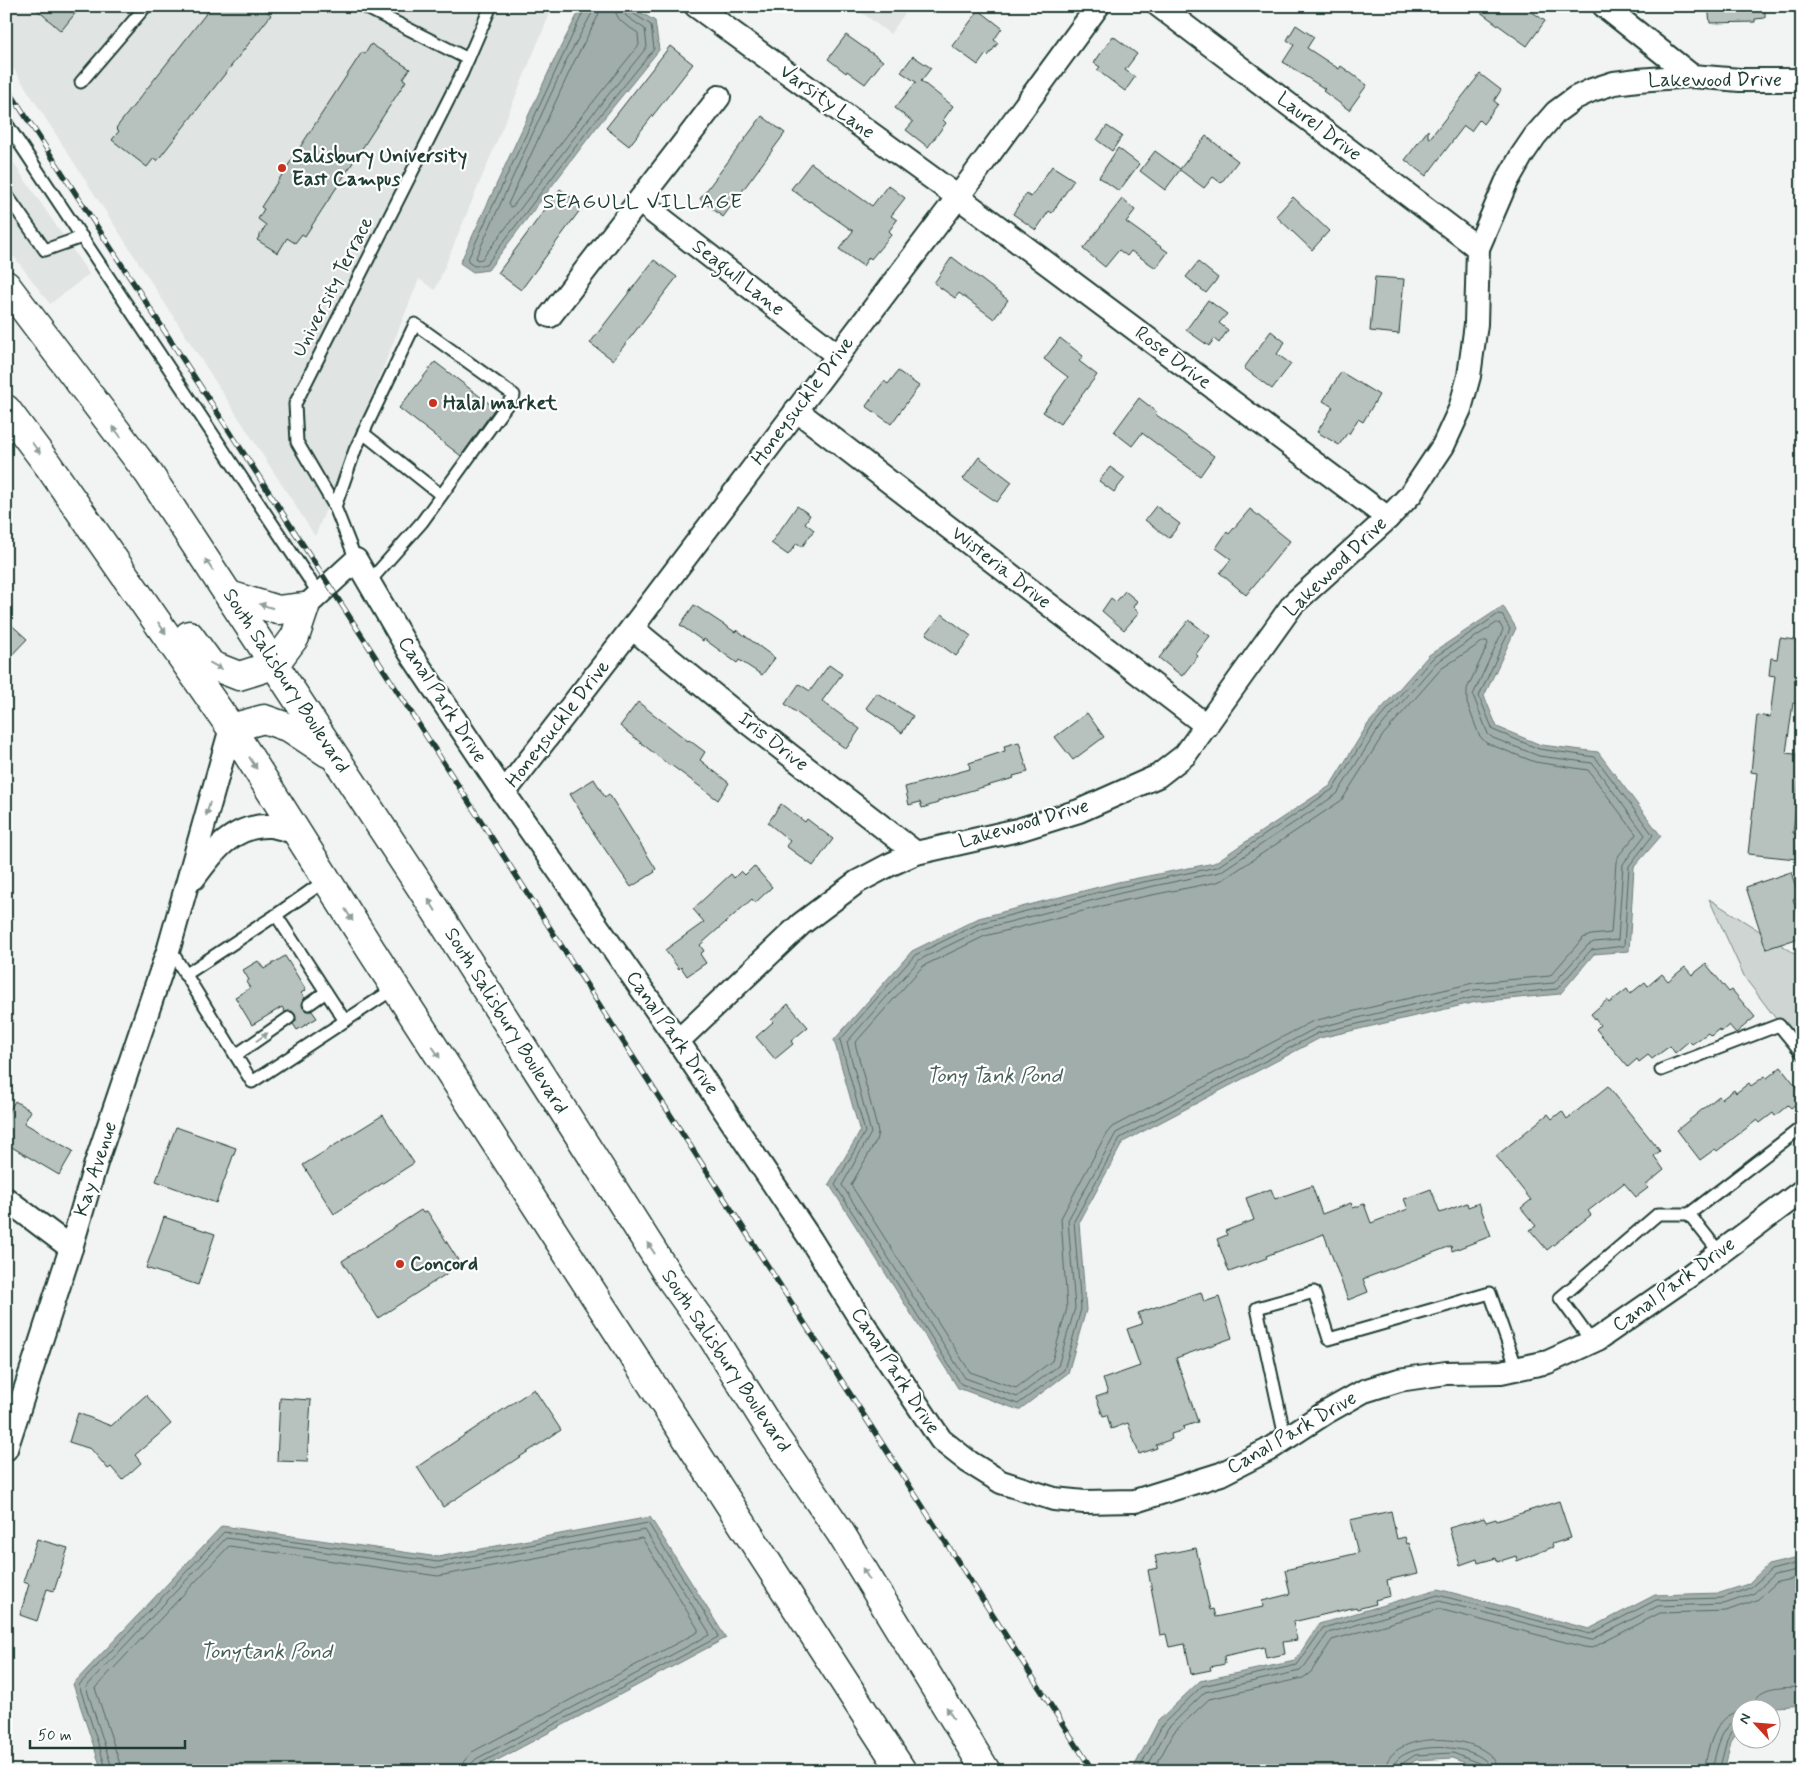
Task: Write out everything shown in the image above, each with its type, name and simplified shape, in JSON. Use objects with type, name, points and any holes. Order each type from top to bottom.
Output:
[{"type":"main road","name":"South Salisbury Boulevard","points":[[6,285],[150,474],[420,886],[670,1278],[711,1335],[775,1437],[840,1532],[980,1763]]},
{"type":"main road","points":[[6,409],[135,587],[231,728],[395,988],[902,1771]]},
{"type":"main road","points":[[135,587],[161,594],[211,665],[240,676],[274,665],[295,637],[312,600]]},
{"type":"main road","points":[[229,595],[278,610],[312,600]]},
{"type":"main road","points":[[231,728],[264,719],[290,728],[336,758]]},
{"type":"street","name":"Varsity Lane","points":[[696,6],[958,197]]},
{"type":"street","name":"Honeysuckle Drive","points":[[504,794],[958,197],[1098,6]]},
{"type":"street","name":"Laurel Drive","points":[[1159,6],[1478,248]]},
{"type":"street","points":[[1604,6],[1692,76]]},
{"type":"street","name":"Lakewood Drive","points":[[678,1041],[801,924],[857,882],[916,853],[1018,830],[1079,811],[1158,776],[1185,755],[1293,604],[1388,518],[1411,494],[1443,446],[1460,408],[1469,376],[1476,324],[1478,248],[1506,183],[1522,155],[1535,136],[1556,112],[1575,98],[1614,83],[1692,76],[1740,80],[1802,80]]},
{"type":"street","points":[[550,316],[719,96]]},
{"type":"street","name":"Rose Drive","points":[[958,197],[1388,518]]},
{"type":"street","name":"Seagull Lane","points":[[639,200],[838,356]]},
{"type":"street","name":"Wisteria Drive","points":[[796,410],[1207,726]]},
{"type":"street","points":[[312,600],[356,560]]},
{"type":"street","name":"Canal Park Drive","points":[[356,560],[409,651],[504,794],[678,1041],[812,1240],[857,1314],[941,1440],[969,1462],[1001,1482],[1054,1499],[1084,1502],[1135,1501],[1221,1474],[1268,1450],[1325,1413],[1364,1391],[1399,1380],[1446,1373],[1501,1372],[1548,1362],[1592,1342],[1689,1276],[1802,1191]]},
{"type":"street","name":"Iris Drive","points":[[632,628],[742,718],[916,853]]},
{"type":"street","name":"Kay Avenue","points":[[6,1449],[71,1248],[96,1163],[169,948],[231,728]]},
{"type":"street","name":"Kay Avenue","points":[[187,889],[210,856],[231,835],[249,828],[268,825],[297,833]]},
{"type":"street","points":[[6,1199],[71,1248]]},
{"type":"lane","points":[[81,82],[146,6]]},
{"type":"lane","points":[[363,6],[468,59]]},
{"type":"lane","name":"University Terrace","points":[[356,560],[335,507],[297,442],[294,404],[468,59],[491,6]]},
{"type":"lane","points":[[6,123],[82,237],[312,600]]},
{"type":"lane","points":[[6,194],[45,250],[82,237]]},
{"type":"lane","points":[[335,507],[362,433],[415,324],[514,395],[422,522],[369,582]]},
{"type":"lane","points":[[362,433],[442,495]]},
{"type":"lane","points":[[185,976],[326,880]]},
{"type":"lane","points":[[276,915],[345,1021]]},
{"type":"lane","points":[[169,948],[252,1082],[395,988]]},
{"type":"lane","points":[[308,1004],[326,992]]},
{"type":"lane","points":[[236,1055],[289,1018]]},
{"type":"lane","points":[[1661,1070],[1779,1025],[1802,1053]]},
{"type":"lane","points":[[1592,1342],[1560,1298],[1658,1214],[1689,1214],[1802,1127]]},
{"type":"lane","points":[[1689,1214],[1720,1253]]},
{"type":"lane","points":[[1285,1438],[1257,1308],[1314,1292],[1329,1338],[1490,1293],[1517,1369]]},
{"type":"shaded area","name":"Salisbury University East Campus","points":[[6,6],[553,6],[435,290],[419,279],[315,536],[6,57]]},
{"type":"shaded area","points":[[853,6],[910,6],[890,34]]},
{"type":"shaded area","points":[[6,152],[89,274],[50,304],[6,246]]},
{"type":"shaded area","points":[[1709,899],[1802,958],[1802,1053],[1745,978]]},
{"type":"water","points":[[582,6],[630,6],[655,21],[659,50],[596,128],[488,270],[473,272],[460,263],[557,54]]},
{"type":"water","name":"Tony Tank Pond","points":[[1503,606],[1516,628],[1484,696],[1497,727],[1541,745],[1598,752],[1661,836],[1634,867],[1629,951],[1594,954],[1560,994],[1476,1002],[1320,1038],[1123,1142],[1079,1223],[1086,1310],[1068,1373],[1019,1410],[958,1388],[829,1184],[860,1132],[834,1040],[912,951],[979,918],[1118,882],[1214,863],[1330,786],[1368,724],[1429,655]]},
{"type":"water","name":"Tonytank Pond","points":[[650,1517],[726,1638],[477,1771],[102,1771],[73,1684],[222,1526],[438,1557]]},
{"type":"water","points":[[1802,1557],[1802,1705],[1780,1707],[1780,1700],[1730,1700],[1730,1746],[1724,1771],[1485,1771],[1453,1758],[1416,1760],[1401,1771],[1134,1771],[1133,1769],[1158,1721],[1200,1681],[1295,1661],[1319,1624],[1438,1589],[1589,1629],[1655,1595],[1720,1593],[1748,1584],[1768,1565]]},
{"type":"building","points":[[33,6],[81,6],[61,31]]},
{"type":"building","points":[[212,6],[261,6],[271,15],[157,161],[154,158],[147,167],[112,140],[119,131],[116,128]]},
{"type":"building","points":[[1472,6],[1524,6],[1545,21],[1527,46]]},
{"type":"building","points":[[1708,6],[1765,6],[1765,18],[1755,19],[1755,22],[1710,23]]},
{"type":"building","points":[[979,10],[1002,28],[994,40],[998,43],[978,65],[952,46]]},
{"type":"building","points":[[1296,25],[1314,37],[1307,48],[1339,69],[1341,66],[1367,85],[1349,110],[1323,91],[1325,89],[1283,62],[1294,45],[1287,40]]},
{"type":"building","points":[[846,35],[883,61],[865,84],[847,71],[846,73],[828,59]]},
{"type":"building","points":[[1113,36],[1137,54],[1125,70],[1135,77],[1125,91],[1097,70],[1100,67],[1094,63]]},
{"type":"building","points":[[371,44],[410,69],[403,79],[406,81],[305,236],[302,234],[295,243],[287,238],[278,253],[257,240],[266,225],[258,219],[264,209],[261,207],[362,52],[365,54]]},
{"type":"building","points":[[670,46],[693,64],[629,146],[606,128]]},
{"type":"building","points":[[913,56],[931,68],[921,81],[953,106],[943,120],[946,123],[928,147],[906,130],[913,122],[895,108],[916,82],[901,72]]},
{"type":"building","points":[[1480,74],[1501,90],[1494,101],[1498,104],[1483,124],[1479,120],[1471,131],[1464,126],[1426,176],[1405,160],[1428,130],[1428,137],[1430,138]]},
{"type":"building","points":[[762,116],[785,133],[723,217],[700,199]]},
{"type":"building","points":[[1107,126],[1122,136],[1112,151],[1097,140]]},
{"type":"building","points":[[1206,136],[1238,161],[1221,183],[1213,177],[1204,188],[1180,170],[1165,190],[1140,171],[1155,151],[1180,169]]},
{"type":"building","points":[[1118,148],[1139,164],[1119,191],[1099,177]]},
{"type":"building","points":[[811,163],[872,206],[888,185],[905,198],[891,216],[897,220],[889,231],[892,234],[871,259],[869,257],[863,266],[839,249],[853,231],[791,189]]},
{"type":"building","points":[[1052,166],[1074,180],[1052,213],[1049,211],[1036,230],[1013,214],[1026,194],[1031,197]]},
{"type":"building","points":[[560,189],[583,206],[521,290],[498,273]]},
{"type":"building","points":[[1293,197],[1329,231],[1312,250],[1276,216]]},
{"type":"building","points":[[1122,199],[1135,210],[1126,222],[1168,252],[1156,268],[1131,251],[1127,256],[1119,250],[1105,267],[1083,249]]},
{"type":"building","points":[[952,257],[1008,300],[994,319],[959,293],[955,298],[934,283]]},
{"type":"building","points":[[654,260],[677,277],[613,360],[590,343]]},
{"type":"building","points":[[1198,262],[1218,278],[1206,293],[1186,277]]},
{"type":"building","points":[[1375,277],[1404,279],[1399,334],[1370,331]]},
{"type":"building","points":[[1208,300],[1227,314],[1219,323],[1228,330],[1219,343],[1214,339],[1209,346],[1186,330]]},
{"type":"building","points":[[1271,331],[1285,342],[1277,354],[1291,364],[1272,389],[1244,368]]},
{"type":"building","points":[[1060,338],[1083,356],[1079,361],[1097,375],[1060,424],[1043,412],[1068,377],[1044,359]]},
{"type":"building","points":[[435,362],[495,408],[461,456],[399,408]]},
{"type":"building","points":[[898,371],[919,386],[891,424],[866,406],[884,381],[888,384]]},
{"type":"building","points":[[1341,372],[1379,395],[1363,422],[1358,419],[1349,434],[1348,432],[1339,445],[1317,432],[1333,407],[1323,401]]},
{"type":"building","points":[[1139,398],[1157,412],[1155,414],[1214,456],[1200,476],[1142,433],[1132,446],[1114,432]]},
{"type":"building","points":[[979,457],[1012,482],[997,502],[963,479]]},
{"type":"building","points":[[1110,467],[1125,478],[1114,492],[1099,481]]},
{"type":"building","points":[[797,506],[810,515],[805,523],[814,530],[802,547],[797,543],[788,555],[771,543]]},
{"type":"building","points":[[1156,506],[1180,524],[1169,538],[1145,520]]},
{"type":"building","points":[[1250,509],[1290,541],[1246,595],[1220,573],[1231,559],[1216,548],[1227,532],[1229,534]]},
{"type":"building","points":[[1125,591],[1137,601],[1133,607],[1139,613],[1124,630],[1102,611],[1111,598],[1116,602]]},
{"type":"building","points":[[694,605],[735,632],[737,630],[775,658],[762,675],[739,660],[737,663],[704,639],[703,641],[680,625]]},
{"type":"building","points":[[942,614],[971,636],[956,656],[926,634]]},
{"type":"building","points":[[6,620],[27,639],[6,661]]},
{"type":"building","points":[[1189,620],[1210,636],[1196,654],[1198,656],[1182,676],[1159,658]]},
{"type":"building","points":[[1780,638],[1802,641],[1802,704],[1793,703],[1786,753],[1802,755],[1802,779],[1799,778],[1793,833],[1799,834],[1796,859],[1748,854],[1757,773],[1751,772],[1757,715],[1770,717],[1775,676],[1769,675],[1771,658],[1777,659]]},
{"type":"building","points":[[829,665],[842,674],[822,701],[860,729],[846,749],[785,704],[799,684],[810,691]]},
{"type":"building","points":[[877,693],[913,716],[902,733],[866,708]]},
{"type":"building","points":[[638,702],[705,752],[700,760],[729,783],[718,800],[670,766],[620,726]]},
{"type":"building","points":[[1087,713],[1104,737],[1073,760],[1055,737]]},
{"type":"building","points":[[1019,742],[1028,772],[949,797],[922,808],[920,802],[909,805],[905,787],[970,769],[969,763],[1005,751],[1004,746]]},
{"type":"building","points":[[594,779],[605,797],[609,794],[656,869],[655,872],[631,887],[593,832],[570,794]]},
{"type":"building","points":[[781,804],[805,822],[807,819],[833,839],[813,866],[786,846],[790,841],[768,823]]},
{"type":"building","points":[[754,866],[772,887],[755,903],[752,899],[700,945],[704,951],[700,954],[706,963],[687,976],[681,967],[679,969],[665,950],[704,922],[693,909],[731,874],[734,878],[741,871],[745,875]]},
{"type":"building","points":[[1791,872],[1799,897],[1793,899],[1802,925],[1802,937],[1766,949],[1746,887]]},
{"type":"building","points":[[285,956],[306,990],[301,993],[305,998],[302,1001],[303,1008],[306,1011],[312,1011],[317,1018],[297,1030],[293,1024],[296,1021],[295,1014],[292,1011],[285,1012],[282,1007],[252,1025],[235,997],[250,988],[246,982],[249,980],[243,970],[258,961],[264,969]]},
{"type":"building","points":[[1706,964],[1729,992],[1732,990],[1755,1017],[1736,1033],[1729,1025],[1721,1032],[1719,1029],[1711,1036],[1708,1033],[1692,1044],[1689,1041],[1675,1053],[1670,1046],[1652,1059],[1648,1055],[1639,1062],[1637,1059],[1628,1067],[1596,1029],[1600,1025],[1591,1014],[1607,1000],[1609,1003],[1627,989],[1630,994],[1645,982],[1648,986],[1662,974],[1668,981],[1685,967],[1692,975]]},
{"type":"building","points":[[788,1004],[808,1027],[791,1041],[793,1044],[775,1059],[756,1037],[773,1022],[771,1020]]},
{"type":"building","points":[[1781,1067],[1802,1094],[1802,1099],[1791,1108],[1788,1105],[1775,1116],[1773,1113],[1760,1123],[1757,1120],[1717,1151],[1715,1149],[1700,1160],[1677,1130],[1719,1096],[1722,1099],[1734,1090],[1736,1093],[1749,1083],[1751,1086],[1765,1076],[1767,1078]]},
{"type":"building","points":[[1608,1086],[1660,1151],[1654,1156],[1664,1170],[1646,1185],[1648,1188],[1636,1197],[1624,1183],[1588,1211],[1591,1215],[1547,1250],[1530,1230],[1536,1226],[1521,1208],[1531,1200],[1496,1156],[1548,1114],[1552,1119],[1562,1111],[1567,1119]]},
{"type":"building","points":[[15,1101],[31,1111],[24,1123],[73,1151],[59,1175],[10,1146],[6,1153],[6,1112],[8,1113]]},
{"type":"building","points":[[383,1115],[414,1163],[334,1214],[303,1165]]},
{"type":"building","points":[[176,1127],[236,1148],[216,1203],[156,1181]]},
{"type":"building","points":[[1312,1186],[1322,1214],[1351,1203],[1353,1208],[1364,1204],[1371,1223],[1408,1209],[1404,1199],[1431,1189],[1440,1213],[1467,1203],[1468,1207],[1479,1203],[1491,1236],[1452,1251],[1451,1246],[1363,1279],[1368,1292],[1348,1300],[1324,1234],[1229,1272],[1217,1239],[1227,1235],[1225,1231],[1254,1220],[1246,1198],[1271,1189],[1275,1199]]},
{"type":"building","name":"Concord","points":[[421,1210],[423,1213],[427,1211],[458,1260],[454,1262],[457,1267],[378,1318],[342,1261]]},
{"type":"building","points":[[164,1217],[215,1234],[198,1285],[146,1268]]},
{"type":"building","points":[[1201,1292],[1204,1302],[1219,1297],[1232,1338],[1176,1358],[1198,1422],[1183,1427],[1184,1430],[1171,1434],[1172,1439],[1156,1445],[1157,1448],[1139,1454],[1128,1423],[1111,1429],[1107,1415],[1103,1416],[1096,1397],[1108,1393],[1103,1379],[1140,1366],[1127,1329],[1142,1324],[1138,1313]]},
{"type":"building","points":[[534,1389],[561,1430],[443,1507],[417,1467]]},
{"type":"building","points":[[146,1395],[171,1424],[135,1455],[141,1463],[122,1480],[111,1467],[108,1469],[91,1449],[69,1442],[78,1413],[111,1426]]},
{"type":"building","points":[[280,1398],[311,1400],[307,1462],[277,1461]]},
{"type":"building","points":[[1559,1501],[1571,1538],[1552,1544],[1553,1547],[1517,1561],[1516,1556],[1497,1562],[1496,1558],[1478,1563],[1477,1559],[1460,1565],[1449,1528],[1484,1518],[1486,1522],[1496,1519],[1497,1521]]},
{"type":"building","points":[[1391,1511],[1397,1539],[1405,1537],[1407,1544],[1409,1543],[1418,1573],[1387,1580],[1390,1596],[1375,1600],[1376,1604],[1293,1622],[1297,1640],[1283,1642],[1285,1654],[1266,1658],[1264,1647],[1224,1656],[1225,1664],[1210,1667],[1211,1670],[1191,1674],[1185,1644],[1169,1647],[1166,1634],[1160,1635],[1148,1570],[1158,1568],[1155,1556],[1196,1548],[1210,1610],[1213,1609],[1215,1617],[1263,1607],[1262,1601],[1290,1594],[1285,1570],[1358,1553],[1350,1520]]},
{"type":"building","points":[[37,1539],[68,1548],[54,1591],[47,1589],[37,1621],[20,1615],[29,1584],[23,1582]]},
{"type":"railway","points":[[6,86],[1093,1771]]},
{"type":"place","name":"Salisbury University East Campus","points":[[282,168]]},
{"type":"place","name":"Halal market","points":[[433,403]]},
{"type":"place","name":"Concord","points":[[400,1264]]},
{"type":"district","name":"SEAGULL VILLAGE","points":[[643,202]]}]
